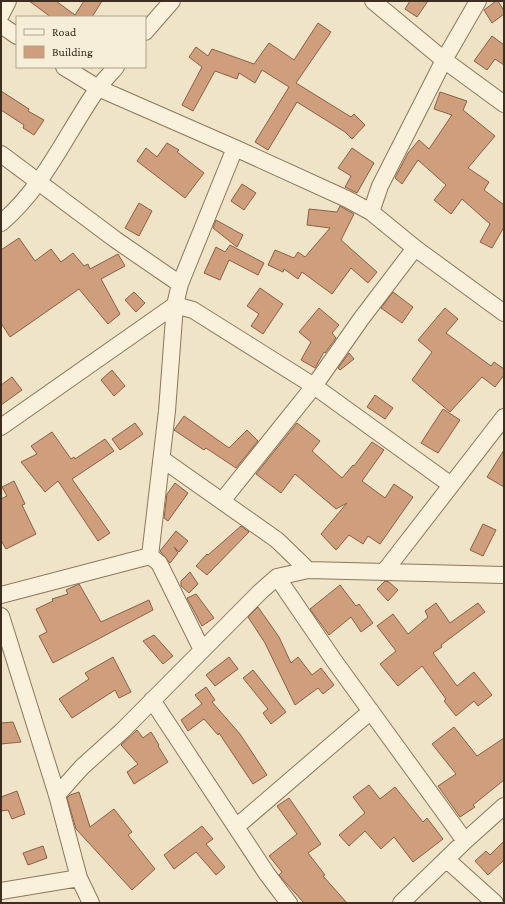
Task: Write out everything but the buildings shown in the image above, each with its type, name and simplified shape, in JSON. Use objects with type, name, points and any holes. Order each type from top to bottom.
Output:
[{"type":"street","points":[[1,15],[8,1]]},
{"type":"street","points":[[146,31],[172,1]]},
{"type":"street","points":[[373,1],[444,60],[504,104]]},
{"type":"street","points":[[371,212],[380,186],[444,60],[478,1]]},
{"type":"street","points":[[1,25],[16,35]]},
{"type":"street","points":[[66,68],[98,88],[235,148],[347,199],[371,212],[415,248],[504,313]]},
{"type":"street","points":[[1,223],[11,215],[38,183],[98,88],[115,68]]},
{"type":"street","points":[[150,556],[167,411],[174,305],[180,284],[235,148]]},
{"type":"street","points":[[1,154],[116,240],[180,284]]},
{"type":"street","points":[[222,501],[314,386],[361,319],[415,248]]},
{"type":"street","points":[[1,427],[174,305],[193,310],[314,386],[452,485]]},
{"type":"street","points":[[384,572],[502,422]]},
{"type":"street","points":[[162,458],[277,540],[308,570]]},
{"type":"street","points":[[1,595],[150,556]]},
{"type":"street","points":[[150,556],[159,563],[202,650]]},
{"type":"street","points":[[57,795],[82,767],[122,731],[260,592],[277,577],[308,570],[504,575]]},
{"type":"street","points":[[277,577],[335,662],[465,841]]},
{"type":"street","points":[[1,616],[57,795],[79,878],[91,903]]},
{"type":"street","points":[[152,700],[236,827],[289,903]]},
{"type":"street","points":[[236,827],[371,711]]},
{"type":"street","points":[[401,903],[465,841],[504,806]]},
{"type":"street","points":[[446,859],[494,903]]},
{"type":"street","points":[[1,890],[79,878]]}]
